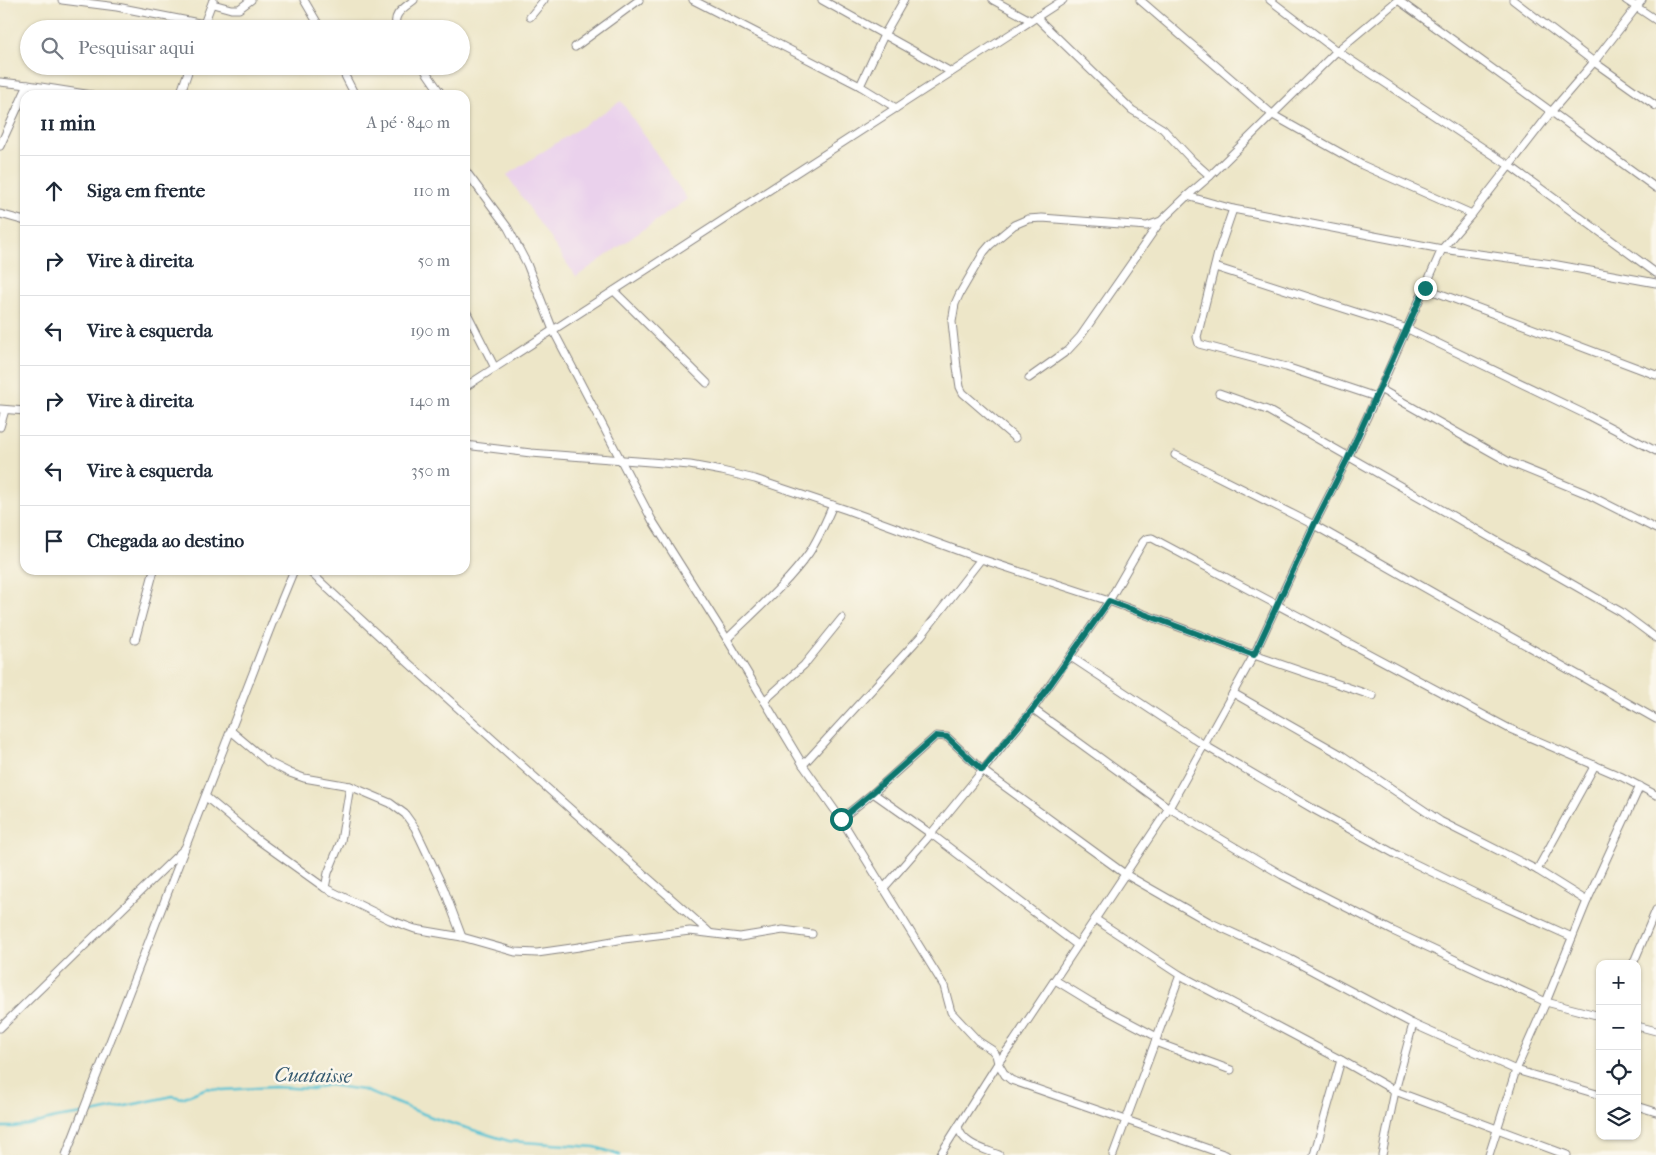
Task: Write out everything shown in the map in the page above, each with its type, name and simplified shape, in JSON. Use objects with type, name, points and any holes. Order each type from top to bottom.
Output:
[{"type":"street","points":[[62,0],[116,3],[180,20]]},
{"type":"street","points":[[206,20],[213,2],[230,9],[239,10],[251,0]]},
{"type":"street","points":[[304,0],[316,20]]},
{"type":"street","points":[[395,20],[396,16],[414,0]]},
{"type":"street","points":[[530,17],[544,0]]},
{"type":"street","points":[[575,47],[639,0]]},
{"type":"street","points":[[692,0],[860,86],[896,108]]},
{"type":"street","points":[[822,0],[951,72]]},
{"type":"street","points":[[860,86],[884,35],[904,0]]},
{"type":"street","points":[[993,0],[1033,19],[1132,110],[1164,129],[1192,160],[1210,176]]},
{"type":"street","points":[[470,384],[1063,0]]},
{"type":"street","points":[[1140,0],[1273,115],[1362,165],[1472,214]]},
{"type":"street","points":[[1270,0],[1337,51],[1510,166],[1656,273]]},
{"type":"street","points":[[1029,378],[1067,351],[1080,337],[1161,221],[1210,176],[1337,51],[1398,0],[1656,188]]},
{"type":"street","points":[[1513,0],[1594,62],[1656,106]]},
{"type":"street","points":[[1626,0],[1656,20]]},
{"type":"street","points":[[940,1155],[998,1063],[1169,808],[1233,693],[1254,655],[1314,525],[1349,456],[1408,329],[1442,249],[1642,0]]},
{"type":"street","points":[[182,90],[187,75]]},
{"type":"street","points":[[345,75],[352,90]]},
{"type":"street","points":[[428,75],[439,90]]},
{"type":"street","points":[[0,82],[60,90]]},
{"type":"street","points":[[26,90],[28,85]]},
{"type":"street","points":[[0,146],[20,102]]},
{"type":"street","points":[[470,177],[508,228],[527,264],[554,330],[652,520],[803,765],[841,819],[944,986],[951,1012],[978,1040],[992,1050],[1005,1075],[1011,1080],[1226,1155]]},
{"type":"street","points":[[1187,196],[1233,209],[1442,249],[1552,264],[1656,283]]},
{"type":"street","points":[[1233,209],[1218,253],[1197,338],[1199,344],[1286,367],[1376,397]]},
{"type":"street","points":[[0,214],[20,220]]},
{"type":"street","points":[[1015,438],[967,398],[960,387],[952,330],[953,314],[959,296],[984,252],[1014,225],[1028,219],[1042,218],[1143,226],[1161,221]]},
{"type":"street","points":[[1215,267],[1408,329],[1585,414],[1656,451]]},
{"type":"street","points":[[1425,288],[1656,375]]},
{"type":"street","points":[[614,291],[707,383]]},
{"type":"street","points":[[470,319],[495,368]]},
{"type":"street","points":[[1380,390],[1509,462],[1585,493],[1656,529]]},
{"type":"street","points":[[1219,393],[1267,410],[1620,612],[1656,638]]},
{"type":"street","points":[[0,427],[2,410],[20,411]]},
{"type":"street","points":[[470,446],[531,453],[690,465],[755,479],[833,505],[981,559],[1109,601],[1254,655],[1373,696]]},
{"type":"street","points":[[1175,455],[1314,525],[1656,719]]},
{"type":"street","points":[[727,639],[789,579],[810,551],[833,505]]},
{"type":"street","points":[[883,889],[1033,709],[1109,601],[1143,542],[1149,538],[1508,728],[1595,765],[1656,795]]},
{"type":"street","points":[[803,765],[921,636],[981,559]]},
{"type":"street","points":[[135,640],[153,575]]},
{"type":"street","points":[[66,1155],[292,575]]},
{"type":"street","points":[[313,575],[480,728],[711,933]]},
{"type":"street","points":[[764,701],[804,665],[842,618]]},
{"type":"street","points":[[1071,657],[1204,745],[1315,810],[1397,855],[1572,937]]},
{"type":"street","points":[[1233,693],[1340,754],[1440,821],[1537,870],[1587,901]]},
{"type":"street","points":[[1033,709],[1169,808],[1282,875],[1392,931],[1546,1002],[1596,1015]]},
{"type":"street","points":[[231,731],[268,762],[290,773],[304,778],[350,786],[390,803],[405,814],[415,828],[440,880],[462,937]]},
{"type":"street","points":[[841,819],[936,736],[947,737],[982,770],[1125,874],[1209,922],[1290,959],[1414,1024],[1516,1070],[1596,1094]]},
{"type":"street","points":[[1537,870],[1595,765]]},
{"type":"street","points":[[325,888],[328,873],[341,841],[350,786]]},
{"type":"street","points":[[1489,1155],[1516,1070],[1587,901],[1640,786]]},
{"type":"street","points":[[872,793],[930,834],[1077,945]]},
{"type":"street","points":[[206,797],[258,840],[325,888],[390,920],[415,929],[462,937],[515,952],[537,953],[690,931],[740,937],[783,930],[812,934]]},
{"type":"street","points":[[0,1028],[186,847]]},
{"type":"street","points":[[1635,960],[1656,910]]},
{"type":"street","points":[[1095,919],[1180,974],[1342,1060],[1395,1092],[1567,1155]]},
{"type":"street","points":[[1113,1155],[1180,974]]},
{"type":"street","points":[[1055,980],[1156,1039],[1231,1070]]},
{"type":"street","points":[[1382,1155],[1395,1092],[1414,1024]]},
{"type":"street","points":[[1641,1027],[1655,1029]]},
{"type":"street","points":[[1314,1155],[1342,1060]]},
{"type":"street","points":[[1641,1107],[1656,1112]]},
{"type":"street","points":[[958,1126],[958,1130],[964,1139],[998,1155]]},
{"type":"shaded area","points":[[621,101],[687,199],[576,277],[507,175]]},
{"type":"waterway","name":"Cuataisse","points":[[0,1127],[29,1125],[56,1118],[97,1112],[173,1096],[182,1098],[207,1088],[222,1090],[274,1087],[312,1089],[328,1085],[363,1090],[434,1118],[509,1141],[595,1147],[620,1155]]},
{"type":"route","points":[[841,819],[936,736],[947,737],[982,770],[1033,709],[1109,601],[1254,655],[1314,525],[1380,390],[1425,288]]}]
